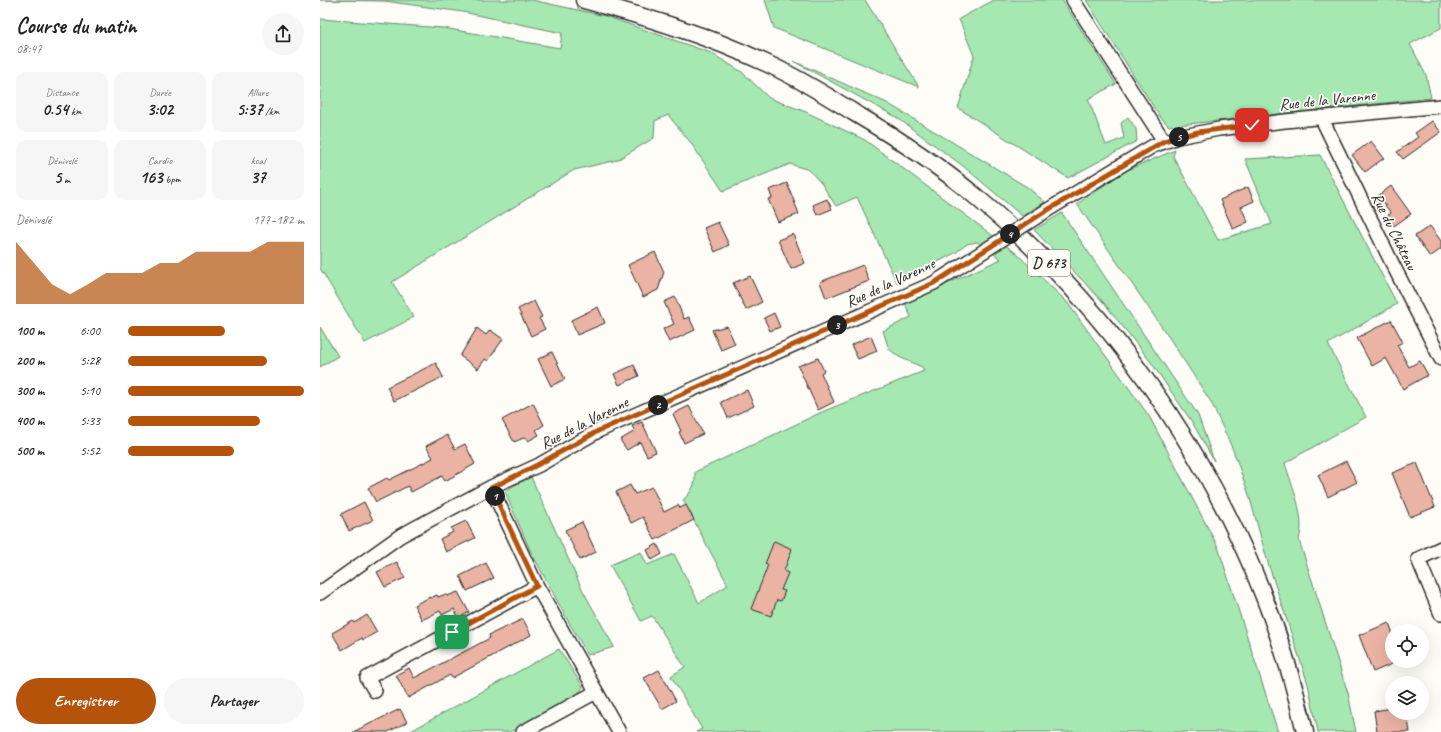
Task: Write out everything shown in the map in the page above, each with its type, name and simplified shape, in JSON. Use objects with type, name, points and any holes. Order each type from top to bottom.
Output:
[{"type":"main road","name":"D 673","points":[[584,0],[648,17],[716,41],[769,65],[817,90],[900,141],[974,195],[1060,274],[1127,354],[1172,417],[1208,478],[1247,556],[1265,599],[1295,686],[1305,732]]},
{"type":"street","points":[[1073,0],[1164,141]]},
{"type":"street","name":"Rue de la Varenne","points":[[320,593],[400,536],[539,464],[598,431],[934,283],[1046,211],[1164,141],[1219,129],[1321,117],[1441,106]]},
{"type":"street","name":"Rue du Château","points":[[1321,117],[1392,263],[1441,359]]},
{"type":"street","points":[[491,488],[537,586],[619,732]]},
{"type":"street","points":[[1441,548],[1418,560],[1441,614]]},
{"type":"street","points":[[375,691],[367,678],[537,586]]},
{"type":"street","points":[[523,732],[596,692]]},
{"type":"green space","points":[[320,0],[532,0],[605,16],[711,53],[742,72],[769,98],[806,112],[865,140],[1016,253],[1067,302],[1149,416],[1218,547],[1278,732],[696,732],[702,729],[671,676],[685,667],[652,616],[641,621],[610,565],[641,552],[647,565],[674,554],[699,603],[728,585],[683,500],[693,488],[695,472],[824,411],[924,371],[922,367],[899,357],[889,349],[883,331],[911,317],[905,303],[1001,259],[977,242],[967,244],[955,253],[897,283],[857,197],[836,206],[821,183],[809,170],[790,164],[723,191],[691,143],[668,115],[655,121],[654,138],[617,160],[574,170],[392,282],[414,317],[365,343],[320,268],[320,19],[443,28],[560,48],[562,33],[463,12],[384,1]]},
{"type":"green space","points":[[765,0],[865,0],[919,87],[774,28]]},
{"type":"green space","points":[[994,0],[1062,0],[1116,84],[1088,99],[1106,145],[1124,138],[1121,123],[1128,117],[1136,129],[1137,141],[1068,178],[958,108],[974,56],[959,19]]},
{"type":"green space","points":[[1086,0],[1441,0],[1441,28],[1410,44],[1426,75],[1431,98],[1169,126],[1160,117]]},
{"type":"green space","points":[[793,61],[887,103],[1027,187],[1045,202],[1022,216],[963,166],[896,117]]},
{"type":"green space","points":[[1175,150],[1173,156],[1218,240],[1272,224],[1245,159],[1320,155],[1397,304],[1328,344],[1366,417],[1285,463],[1301,521],[1299,540],[1348,693],[1356,732],[1318,732],[1308,684],[1268,563],[1249,495],[1233,450],[1211,402],[1168,336],[1077,204],[1125,171]]},
{"type":"green space","points":[[1062,213],[1198,415],[1214,461],[1192,422],[1150,361],[1104,303],[1034,230]]},
{"type":"green space","points":[[320,327],[338,356],[320,367]]},
{"type":"green space","points":[[531,477],[582,589],[614,647],[588,655],[530,550],[505,492]]},
{"type":"green space","points":[[559,649],[583,687],[576,697],[510,732],[409,732]]},
{"type":"building","points":[[1432,121],[1441,132],[1403,159],[1397,152],[1418,137],[1415,133]]},
{"type":"building","points":[[1371,141],[1384,158],[1365,172],[1352,155]]},
{"type":"building","points":[[787,183],[799,214],[778,222],[768,199],[772,198],[769,190]]},
{"type":"building","points":[[1391,186],[1411,214],[1394,226],[1387,216],[1391,213],[1378,196]]},
{"type":"building","points":[[1248,187],[1254,201],[1241,207],[1248,222],[1233,229],[1220,200]]},
{"type":"building","points":[[827,199],[832,209],[817,215],[813,205]]},
{"type":"building","points":[[718,222],[729,245],[715,252],[704,228]]},
{"type":"building","points":[[1430,226],[1441,241],[1441,249],[1430,257],[1415,236]]},
{"type":"building","points":[[793,234],[805,263],[791,269],[778,240]]},
{"type":"building","points":[[655,252],[664,272],[658,290],[643,297],[628,265]]},
{"type":"building","points":[[863,265],[869,281],[826,298],[820,282]]},
{"type":"building","points":[[750,276],[762,302],[746,310],[733,283]]},
{"type":"building","points":[[675,297],[684,319],[689,317],[695,330],[669,342],[663,329],[674,324],[664,302]]},
{"type":"building","points":[[534,301],[542,317],[539,318],[545,329],[531,336],[518,309]]},
{"type":"building","points":[[598,307],[605,323],[577,335],[571,320]]},
{"type":"building","points":[[774,313],[780,327],[770,331],[764,318]]},
{"type":"building","points":[[1391,320],[1403,342],[1397,345],[1409,367],[1420,361],[1428,375],[1403,389],[1386,358],[1372,366],[1357,338]]},
{"type":"building","points":[[727,326],[735,344],[721,350],[712,330]]},
{"type":"building","points":[[477,328],[486,335],[490,330],[503,339],[488,361],[485,359],[478,369],[460,356]]},
{"type":"building","points":[[871,336],[877,351],[858,359],[851,345]]},
{"type":"building","points":[[552,352],[565,379],[551,386],[538,359]]},
{"type":"building","points":[[818,358],[824,371],[821,373],[834,402],[818,410],[798,366]]},
{"type":"building","points":[[436,363],[443,377],[394,401],[387,387]]},
{"type":"building","points":[[634,365],[639,376],[619,385],[614,374]]},
{"type":"building","points":[[747,390],[754,406],[728,418],[721,402]]},
{"type":"building","points":[[533,403],[544,425],[536,430],[539,435],[528,441],[526,437],[514,442],[502,420]]},
{"type":"building","points":[[689,406],[703,434],[684,443],[679,432],[681,431],[673,414]]},
{"type":"building","points":[[642,422],[656,452],[647,456],[640,442],[627,450],[620,440],[635,431],[632,426]]},
{"type":"building","points":[[447,435],[455,449],[465,444],[475,464],[445,481],[442,476],[411,492],[408,486],[376,502],[368,488],[387,478],[389,480],[433,458],[426,446]]},
{"type":"building","points":[[1346,461],[1357,482],[1328,497],[1318,475]]},
{"type":"building","points":[[1417,463],[1435,507],[1410,517],[1392,473]]},
{"type":"building","points":[[630,485],[635,494],[652,487],[664,512],[678,505],[680,508],[686,505],[694,520],[655,540],[643,517],[631,523],[616,492]]},
{"type":"building","points":[[364,502],[373,520],[349,531],[341,514]]},
{"type":"building","points":[[466,521],[475,538],[446,552],[440,539],[453,532],[451,528]]},
{"type":"building","points":[[582,522],[596,552],[580,560],[565,530]]},
{"type":"building","points":[[774,541],[792,549],[784,571],[788,573],[781,590],[785,591],[781,601],[777,600],[771,616],[751,609],[768,565],[765,564]]},
{"type":"building","points":[[657,544],[662,554],[652,560],[647,550]]},
{"type":"building","points":[[397,562],[405,578],[385,587],[377,572]]},
{"type":"building","points":[[486,563],[494,578],[467,591],[460,576]]},
{"type":"building","points":[[458,592],[469,612],[459,618],[454,609],[442,615],[440,611],[422,620],[414,605],[430,597],[437,595],[438,597],[446,594],[447,596]]},
{"type":"building","points":[[367,615],[377,632],[363,640],[362,638],[342,650],[332,633]]},
{"type":"building","points":[[523,619],[531,635],[452,678],[450,675],[408,698],[396,675],[409,668],[414,678],[490,638],[489,635]]},
{"type":"building","points":[[1385,625],[1385,667],[1373,672],[1359,635]]},
{"type":"building","points":[[659,670],[676,701],[662,709],[644,678]]},
{"type":"building","points":[[400,709],[407,722],[388,732],[353,732]]},
{"type":"building","points":[[1385,709],[1385,720],[1408,720],[1410,732],[1377,732],[1374,711]]},
{"type":"route","points":[[452,632],[537,586],[491,488],[539,464],[598,431],[934,283],[1046,211],[1153,146],[1164,141],[1198,132],[1252,125]]}]
